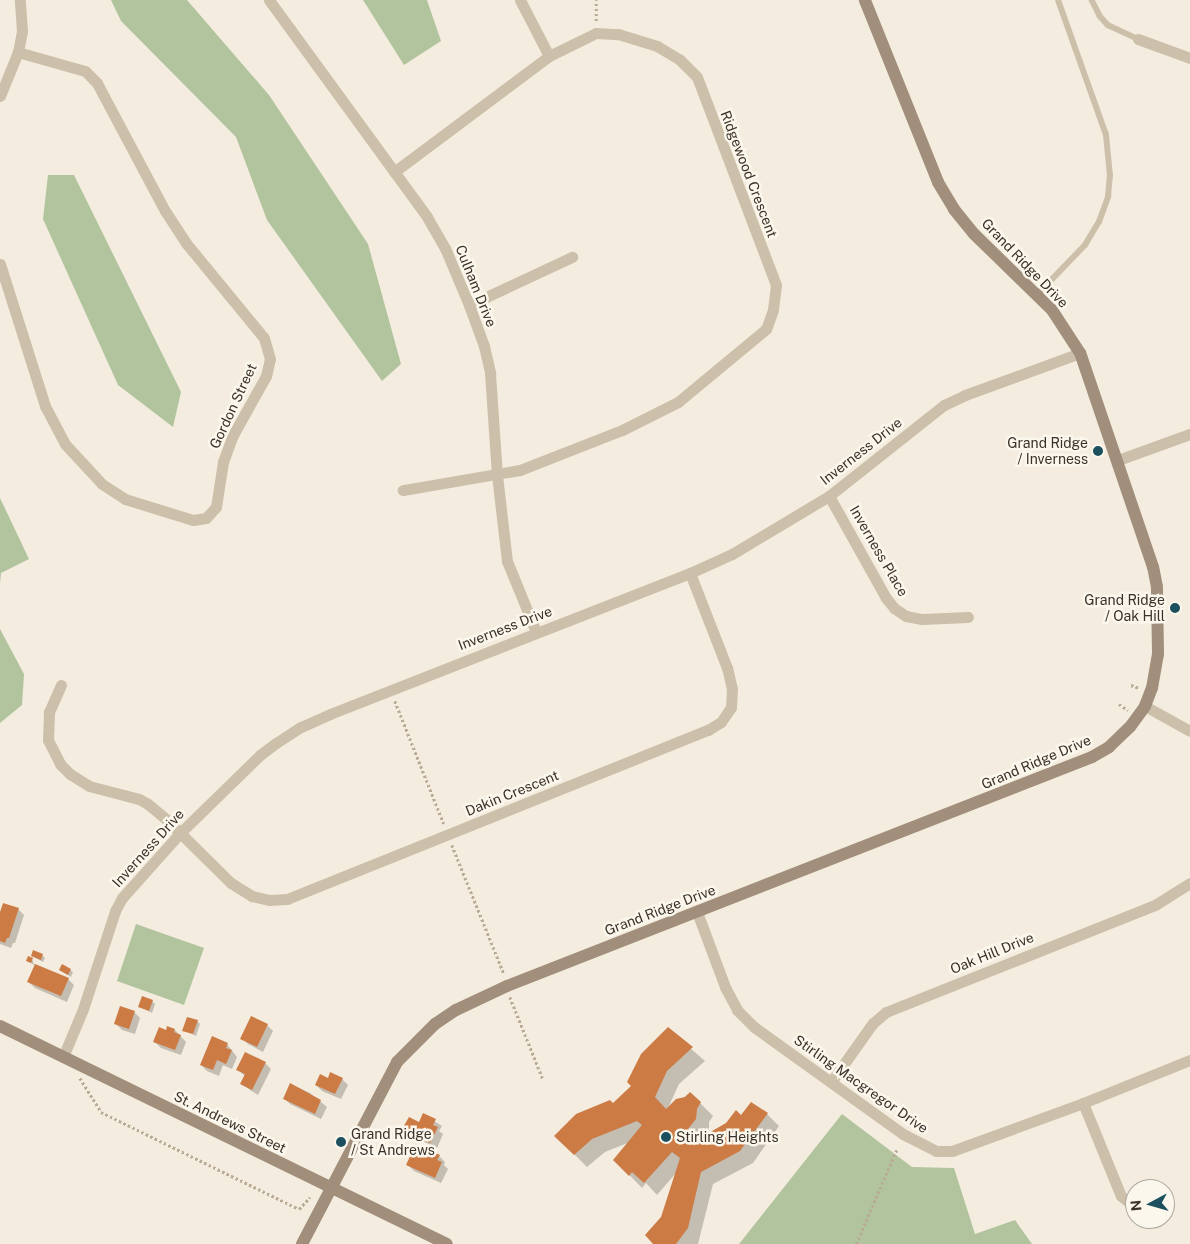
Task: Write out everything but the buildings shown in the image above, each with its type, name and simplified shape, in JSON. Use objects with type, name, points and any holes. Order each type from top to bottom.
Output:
[{"type":"street","points":[[0,96],[18,52],[22,31],[20,0]]},
{"type":"street","name":"Culham Drive","points":[[269,0],[426,217],[445,248],[484,346],[490,373],[497,475],[507,561],[536,632]]},
{"type":"street","points":[[520,0],[549,56]]},
{"type":"street","name":"Grand Ridge Drive","points":[[302,1244],[397,1062],[435,1024],[475,999],[1092,757],[1109,746],[1130,728],[1145,706],[1152,688],[1158,654],[1157,587],[1153,567],[1118,460],[1080,353],[1069,333],[1038,294],[974,234],[954,209],[938,182],[865,0]]},
{"type":"street","name":"Ridgewood Crescent","points":[[394,172],[549,56],[596,34],[618,34],[657,46],[679,58],[696,77],[776,285],[773,310],[766,329],[678,402],[622,430],[520,470],[403,490]]},
{"type":"street","points":[[1138,39],[1190,58]]},
{"type":"street","name":"Gordon Street","points":[[0,264],[45,406],[65,444],[102,484],[125,499],[193,520],[206,518],[216,506],[223,462],[233,435],[266,376],[270,359],[264,338],[186,243],[170,219],[97,83],[85,71],[18,52]]},
{"type":"street","points":[[469,305],[572,257]]},
{"type":"street","name":"Inverness Drive","points":[[63,1057],[80,1018],[122,898],[179,834],[260,755],[276,743],[301,728],[390,689],[690,573],[732,554],[829,496],[944,405],[964,395],[1080,353]]},
{"type":"street","points":[[1118,460],[1190,434]]},
{"type":"street","name":"Inverness Place","points":[[829,496],[886,598],[894,608],[906,616],[922,619],[968,618]]},
{"type":"street","name":"Dakin Crescent","points":[[61,685],[49,712],[48,740],[60,764],[70,774],[89,786],[138,799],[148,804],[166,819],[231,884],[252,896],[269,900],[287,899],[708,730],[721,722],[731,707],[732,688],[727,668],[690,573]]},
{"type":"street","points":[[1145,706],[1190,731]]},
{"type":"street","name":"Oak Hill Drive","points":[[831,1082],[873,1024],[886,1012],[1155,905],[1190,883]]},
{"type":"street","name":"Stirling Macgregor Drive","points":[[696,912],[725,987],[738,1010],[754,1027],[903,1134],[936,1151],[952,1151],[1083,1103],[1190,1060]]},
{"type":"street","name":"St. Andrews Street","points":[[0,1026],[447,1244]]},
{"type":"street","points":[[1083,1103],[1121,1196],[1125,1199]]},
{"type":"lane","points":[[1038,294],[1085,245],[1095,230],[1108,197],[1110,176],[1106,135],[1058,0]]},
{"type":"lane","points":[[1092,0],[1100,16],[1108,25],[1138,39]]},
{"type":"path","points":[[596,0],[596,34]]},
{"type":"path","points":[[1130,685],[1141,688]]},
{"type":"path","points":[[390,689],[445,828]]},
{"type":"path","points":[[1119,704],[1130,710]]},
{"type":"path","points":[[451,843],[504,976]]},
{"type":"path","points":[[509,997],[543,1079]]},
{"type":"path","points":[[71,1074],[80,1078],[101,1112],[300,1209],[310,1197]]},
{"type":"path","points":[[856,1244],[896,1149]]},
{"type":"green space","points":[[111,0],[187,0],[269,95],[368,244],[401,364],[382,381],[267,220],[236,137],[121,21]]},
{"type":"green space","points":[[363,0],[427,0],[441,41],[404,65]]},
{"type":"green space","points":[[48,175],[74,175],[181,392],[173,427],[118,385],[43,219]]},
{"type":"green space","points":[[0,498],[29,559],[1,573],[0,584]]},
{"type":"green space","points":[[0,629],[24,674],[22,705],[0,723]]},
{"type":"green space","points":[[136,924],[204,948],[184,1005],[117,981]]},
{"type":"green space","points":[[842,1114],[912,1167],[954,1168],[975,1234],[1015,1220],[1032,1244],[739,1244]]},
{"type":"place","name":"Grand Ridge / Inverness","points":[[1098,451]]},
{"type":"place","name":"Grand Ridge / Oak Hill","points":[[1175,608]]},
{"type":"place","name":"Stirling Heights","points":[[666,1137]]},
{"type":"place","name":"Grand Ridge / St Andrews","points":[[341,1142]]}]
